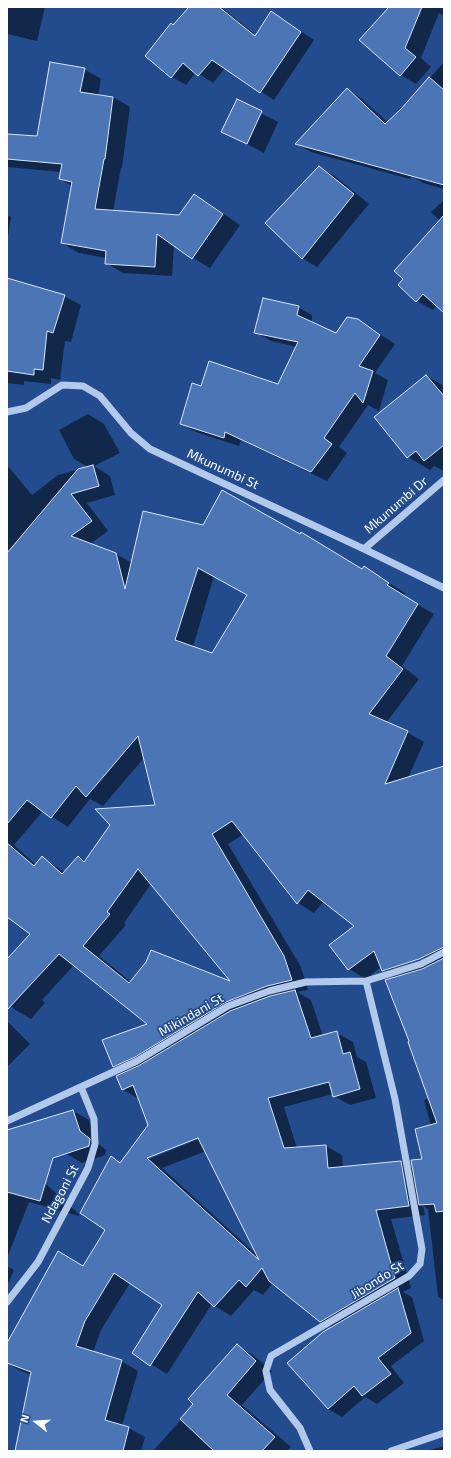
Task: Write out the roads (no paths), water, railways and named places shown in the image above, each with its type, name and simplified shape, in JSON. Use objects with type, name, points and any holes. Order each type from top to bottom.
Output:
[{"type":"street","name":"Mkunumbi St","points":[[7,412],[26,408],[62,385],[83,386],[100,396],[131,433],[150,449],[444,588]]},
{"type":"street","name":"Mkunumbi Dr","points":[[364,549],[444,480]]},
{"type":"street","name":"Mikindani St","points":[[7,1121],[137,1061],[228,1006],[268,991],[306,982],[366,982],[421,964],[444,952]]},
{"type":"street","name":"Jibondo St","points":[[310,1451],[300,1428],[270,1390],[266,1371],[271,1356],[409,1276],[420,1264],[422,1249],[395,1099],[366,982]]},
{"type":"street","name":"Ndagoni St","points":[[7,1302],[38,1262],[88,1168],[95,1144],[94,1119],[81,1087]]},
{"type":"street","points":[[392,1451],[444,1433]]}]
